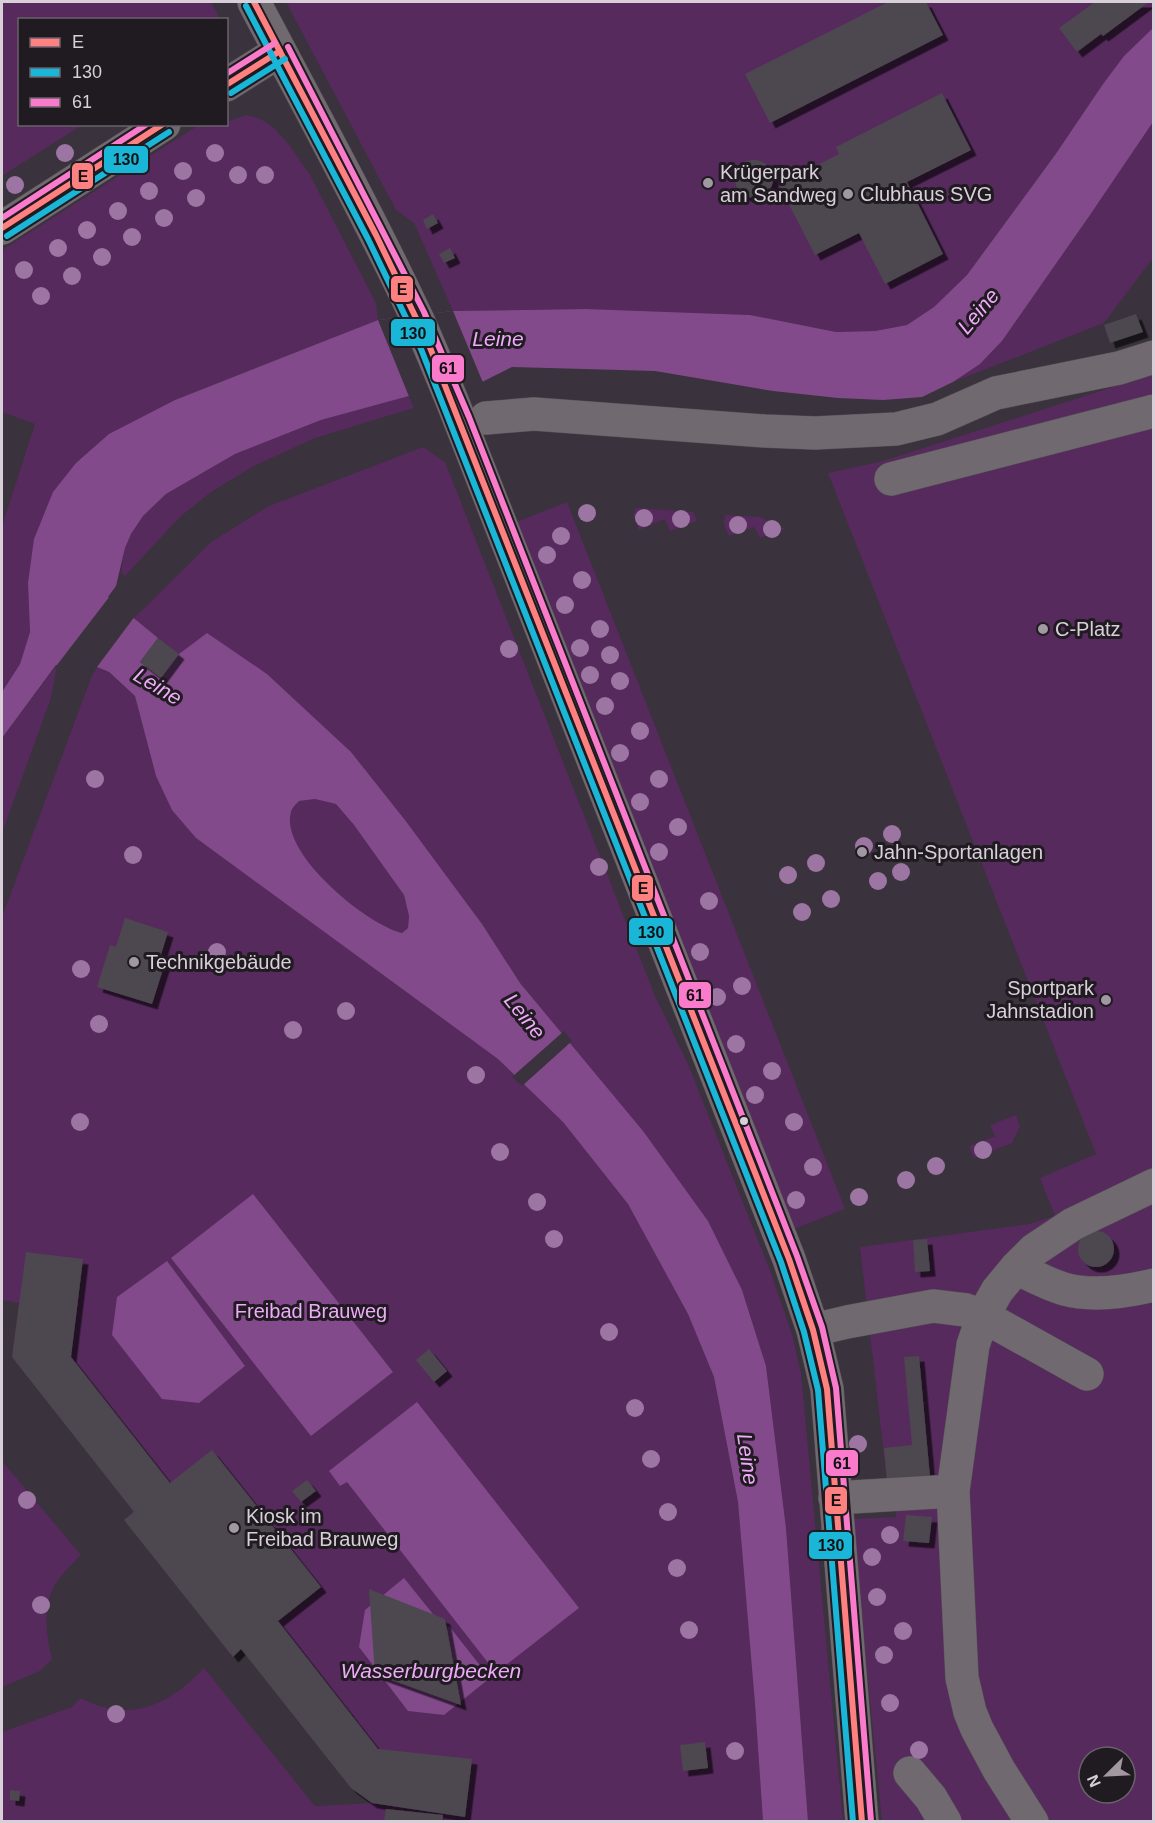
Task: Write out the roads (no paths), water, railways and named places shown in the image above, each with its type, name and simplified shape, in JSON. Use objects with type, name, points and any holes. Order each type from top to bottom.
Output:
[{"type":"street","points":[[254,2],[330,144],[416,316],[451,398],[789,1259],[813,1330],[827,1389],[862,1821]]},
{"type":"street","points":[[228,84],[280,51]]},
{"type":"street","points":[[2,228],[161,126]]},
{"type":"street","points":[[486,418],[534,414],[815,433],[896,429],[937,419],[996,393],[1119,368],[1145,360],[1150,416],[891,479]]},
{"type":"street","points":[[1032,1821],[976,1729],[965,1696],[962,1678],[953,1491],[973,1345],[983,1316],[997,1291],[1034,1250],[1059,1232],[1154,1185]]},
{"type":"street","points":[[1016,1268],[1053,1286],[1083,1292],[1121,1291],[1154,1285]]},
{"type":"street","points":[[813,1330],[933,1306],[966,1310],[983,1316],[1087,1374]]},
{"type":"street","points":[[835,1498],[953,1491]]},
{"type":"street","points":[[910,1773],[931,1798],[945,1821]]},
{"type":"water","name":"Leine","points":[[1153,28],[1153,122],[1002,341],[980,364],[953,382],[922,397],[883,400],[773,391],[655,371],[512,367],[482,382],[409,396],[321,420],[235,454],[166,494],[143,516],[131,534],[125,548],[116,586],[108,597],[158,638],[140,662],[161,678],[179,654],[207,633],[267,674],[351,752],[482,924],[520,983],[643,1131],[708,1221],[742,1290],[766,1366],[786,1528],[808,1821],[763,1821],[738,1502],[714,1377],[688,1314],[628,1204],[563,1122],[498,1059],[196,838],[172,810],[156,776],[135,696],[109,672],[97,667],[56,665],[2,738],[2,692],[20,664],[30,632],[28,583],[34,539],[53,492],[76,463],[109,434],[175,400],[378,320],[453,311],[586,309],[750,315],[836,332],[875,331],[907,325],[934,307],[967,275],[1124,56]],"holes":[[[315,799],[336,804],[354,825],[404,895],[409,916],[408,928],[402,933],[387,927],[348,902],[329,885],[298,847],[291,829],[291,812],[295,805],[299,801]]]},
{"type":"water","points":[[253,1194],[393,1372],[311,1436],[171,1258]]},
{"type":"water","points":[[167,1261],[245,1366],[199,1403],[162,1399],[112,1335],[117,1297]]},
{"type":"water","points":[[417,1402],[579,1608],[496,1673],[347,1482],[340,1486],[329,1471]]},
{"type":"water","name":"Wasserburgbecken","points":[[404,1578],[445,1629],[449,1626],[490,1678],[444,1715],[408,1711],[359,1647],[365,1610]]},
{"type":"place","name":"Krügerpark am Sandweg","points":[[708,183]]},
{"type":"place","name":"Clubhaus SVG","points":[[848,194]]},
{"type":"place","name":"C-Platz","points":[[1043,629]]},
{"type":"place","name":"Jahn-Sportanlagen","points":[[862,852]]},
{"type":"place","name":"Technikgebäude","points":[[134,962]]},
{"type":"place","name":"Sportpark Jahnstadion","points":[[1106,1000]]},
{"type":"place","name":"Kiosk im Freibad Brauweg","points":[[234,1528]]},
{"type":"park label","name":"Freibad Brauweg","points":[[311,1311]]}]
